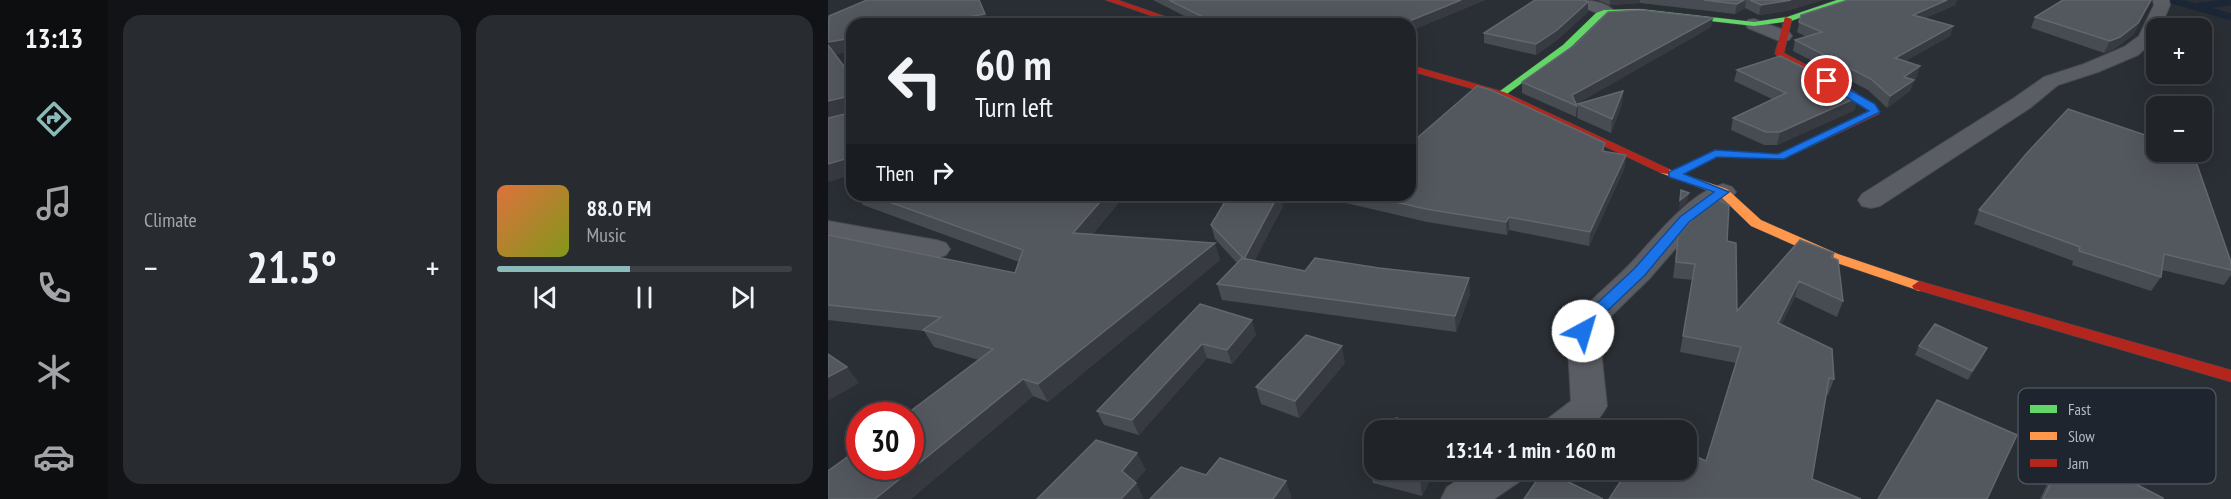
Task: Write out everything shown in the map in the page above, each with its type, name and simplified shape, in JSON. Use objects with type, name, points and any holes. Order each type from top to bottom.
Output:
[{"type":"street","points":[[1110,0],[1161,18]]},
{"type":"street","points":[[1579,0],[1607,12]]},
{"type":"street","points":[[1501,94],[1566,47],[1599,15],[1607,12],[1640,11],[1786,28],[1845,0]]},
{"type":"street","points":[[1871,200],[1948,148],[2022,103],[2051,81],[2091,68],[2131,51],[2147,39],[2162,5],[2161,0]]},
{"type":"street","points":[[1673,175],[1715,154],[1780,157],[1875,112],[1872,106],[1786,60],[1779,54],[1786,28]]},
{"type":"street","points":[[1416,70],[1501,94],[1673,175],[1723,192],[1756,224],[1833,257],[1969,302],[2231,376]]},
{"type":"street","points":[[1572,420],[1589,406],[1583,331],[1599,310],[1640,272],[1685,220],[1723,192]]},
{"type":"street","points":[[828,229],[936,249]]},
{"type":"street","points":[[1461,499],[1490,480]]},
{"type":"building","points":[[867,0],[979,0],[985,14],[963,18],[846,18],[846,39],[828,42],[829,16]]},
{"type":"building","points":[[1169,0],[1461,0],[1416,18],[1205,18]]},
{"type":"building","points":[[1535,0],[1584,0],[1588,2],[1557,30],[1536,44],[1484,33]]},
{"type":"building","points":[[1704,0],[1744,0],[1737,4]]},
{"type":"building","points":[[1750,0],[1791,0],[1761,5]]},
{"type":"building","points":[[1848,0],[1947,0],[1913,15],[1953,26],[1895,58],[1920,66],[1904,77],[1914,80],[1890,96],[1871,79],[1795,40],[1822,32],[1799,22],[1801,15]]},
{"type":"building","points":[[2063,0],[2151,0],[2138,23],[2120,37],[2110,41],[2035,17]]},
{"type":"building","points":[[1641,10],[1713,18],[1572,95],[1577,106],[1522,82],[1576,44],[1608,12]]},
{"type":"building","points":[[828,45],[846,69],[846,159],[828,164],[828,118],[845,114],[845,97],[828,101]]},
{"type":"building","points":[[1780,56],[1840,85],[1858,97],[1780,132],[1766,132],[1733,118],[1786,93],[1737,70]]},
{"type":"building","points":[[1477,86],[1491,90],[1605,143],[1602,151],[1626,155],[1590,232],[1509,217],[1506,222],[1391,201],[1416,201],[1416,139]]},
{"type":"building","points":[[1623,91],[1612,119],[1578,104]]},
{"type":"building","points":[[2068,109],[2146,135],[2146,162],[2196,162],[2231,262],[2231,270],[2164,254],[2161,277],[2079,251],[2080,247],[1979,210]]},
{"type":"building","points":[[1681,190],[1689,193],[1680,200]]},
{"type":"building","points":[[1716,199],[1729,205],[1727,241],[1736,243],[1737,311],[1800,240],[1834,253],[1831,257],[1838,260],[1843,301],[1799,281],[1778,323],[1832,349],[1834,379],[1829,378],[1812,479],[1861,499],[1609,499],[1621,480],[1697,480],[1697,457],[1706,461],[1741,347],[1683,336],[1695,264],[1676,262],[1678,236],[1699,212]]},
{"type":"building","points":[[887,201],[1101,201],[1073,233],[1215,243],[1038,384],[1023,379],[924,459],[923,402],[993,349],[923,330],[941,317],[828,305],[828,235],[1015,273],[1023,250]]},
{"type":"building","points":[[1225,201],[1275,201],[1244,259],[1211,225]]},
{"type":"building","points":[[1242,258],[1305,271],[1315,258],[1469,278],[1455,316],[1217,284]]},
{"type":"building","points":[[1200,304],[1252,320],[1227,350],[1202,344],[1132,420],[1097,411]]},
{"type":"building","points":[[1935,324],[1987,348],[1972,371],[1919,346]]},
{"type":"building","points":[[1306,335],[1342,346],[1295,401],[1256,387]]},
{"type":"building","points":[[828,354],[847,367],[828,377]]},
{"type":"building","points":[[1937,400],[2017,435],[1987,499],[1878,499]]},
{"type":"building","points":[[1096,440],[1137,453],[1122,471],[1136,483],[1121,499],[1037,499]]},
{"type":"building","points":[[846,458],[846,480],[898,480],[875,499],[828,499],[828,471]]},
{"type":"building","points":[[1220,458],[1286,481],[1273,499],[1150,499],[1181,467],[1206,475]]},
{"type":"building","points":[[1537,480],[1564,480],[1603,499],[1524,499]]},
{"type":"building","points":[[2050,484],[2136,484],[2163,498],[2162,499],[2043,499]]},
{"type":"waterway","points":[[2171,0],[2231,17]]},
{"type":"waterway","points":[[2199,6],[2231,2]]},
{"type":"traffic: fast","points":[[1501,94],[1566,47],[1599,15],[1607,12],[1640,11],[1754,24],[1788,19],[1845,0]]},
{"type":"traffic: slow","points":[[1665,171],[1723,192],[1756,223],[1833,257],[1919,286]]},
{"type":"traffic: jam","points":[[1110,0],[1165,18]]},
{"type":"traffic: jam","points":[[1673,175],[1715,154],[1780,157],[1875,112],[1847,90],[1786,60],[1779,54],[1788,19]]},
{"type":"traffic: jam","points":[[1416,70],[1501,94],[1665,171]]},
{"type":"traffic: jam","points":[[1919,286],[2231,376]]},
{"type":"route","points":[[1583,331],[1599,310],[1640,272],[1685,220],[1723,192],[1673,175],[1715,154],[1780,157],[1875,112],[1872,106],[1827,81]]}]
